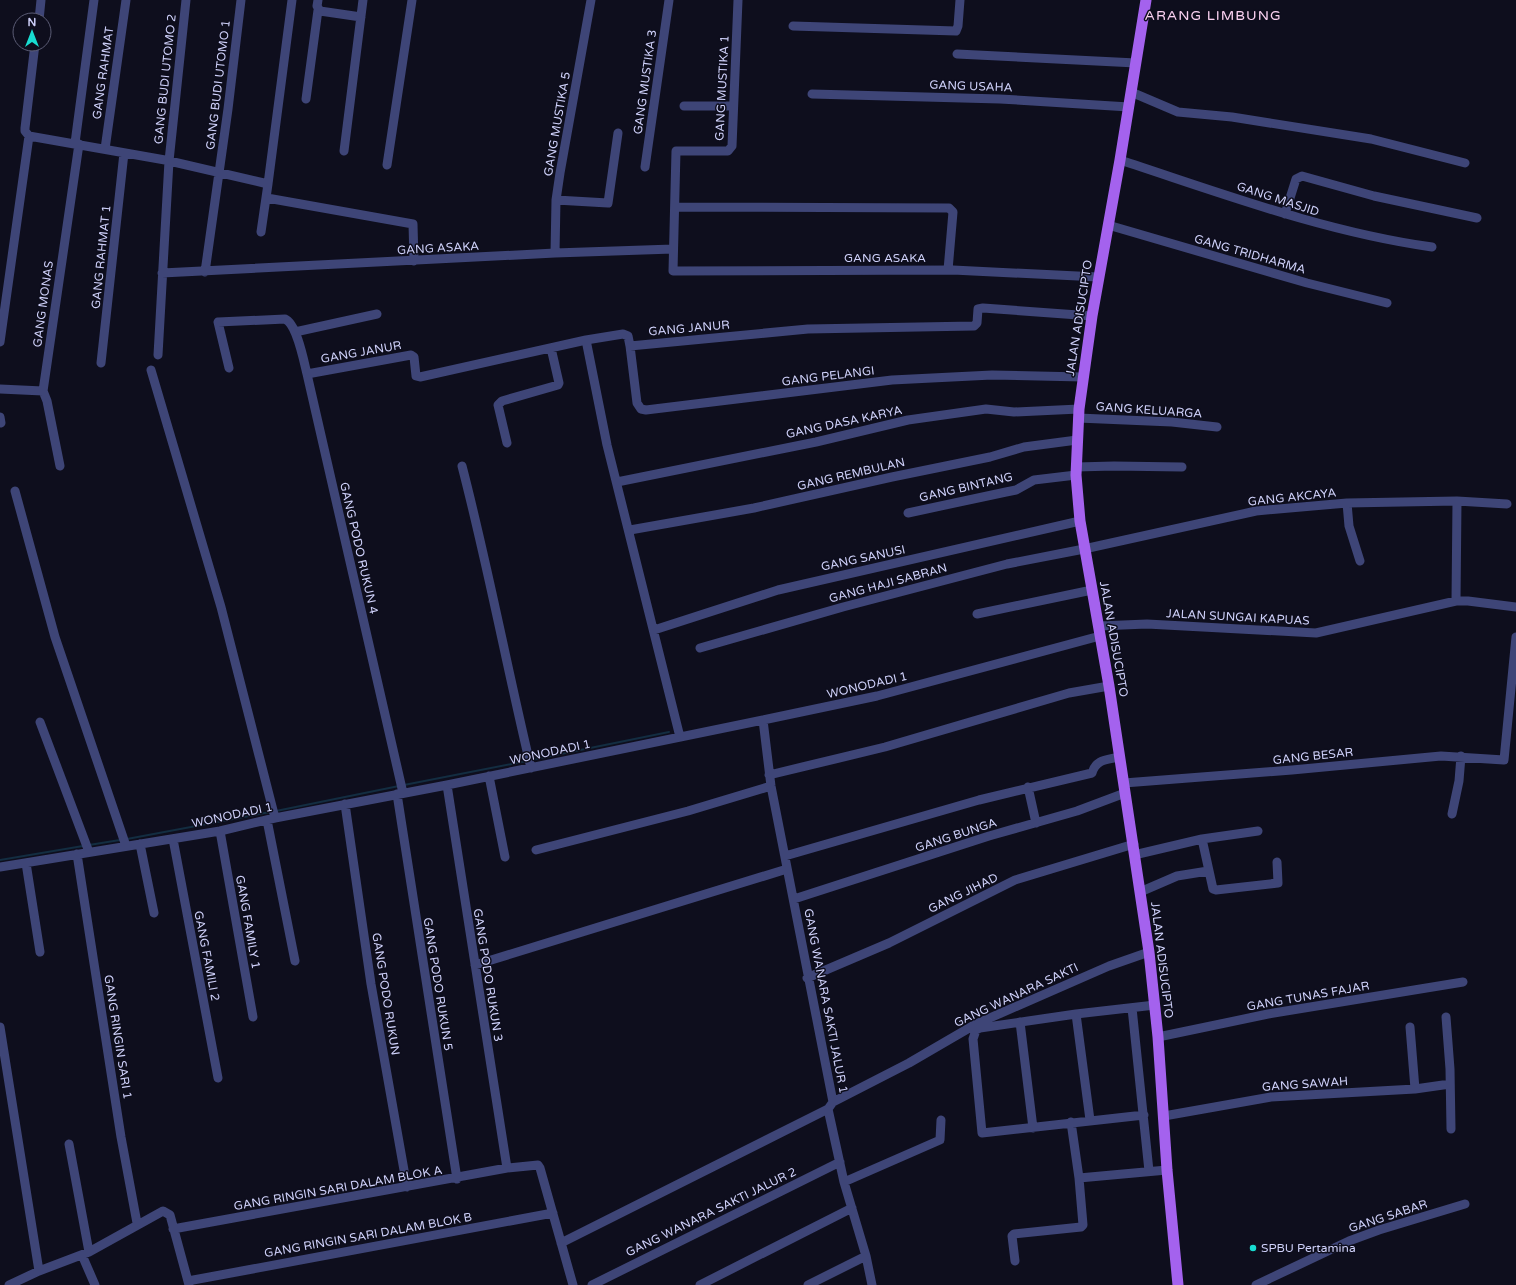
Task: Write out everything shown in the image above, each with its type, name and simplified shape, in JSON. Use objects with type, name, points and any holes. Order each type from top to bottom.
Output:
[{"type":"main road","name":"JALAN ADISUCIPTO","points":[[1146,0],[1120,160],[1092,316],[1079,414],[1076,471],[1084,549],[1110,686],[1119,757],[1149,952],[1158,1037],[1167,1170],[1178,1285]]},
{"type":"street","points":[[39,12],[41,0]]},
{"type":"street","name":"GANG MONAS","points":[[60,466],[47,401],[43,391],[77,143],[94,0]]},
{"type":"street","name":"GANG RAHMAT","points":[[105,149],[126,0]]},
{"type":"street","name":"GANG BUDI UTOMO 2","points":[[158,355],[169,161],[186,0]]},
{"type":"street","name":"GANG BUDI UTOMO 1","points":[[205,272],[241,0]]},
{"type":"street","points":[[261,232],[292,0]]},
{"type":"street","points":[[344,151],[363,0]]},
{"type":"street","points":[[387,165],[412,0]]},
{"type":"street","name":"GANG MUSTIKA 5","points":[[556,253],[556,200],[590,0]]},
{"type":"street","name":"GANG MUSTIKA 3","points":[[645,167],[669,0]]},
{"type":"street","name":"GANG MUSTIKA 1","points":[[673,269],[676,151],[728,151],[732,146],[738,0]]},
{"type":"street","points":[[793,26],[956,31],[958,26],[960,0]]},
{"type":"street","points":[[306,99],[318,5],[361,17]]},
{"type":"street","points":[[35,52],[25,128],[25,131],[29,136],[77,143],[169,161],[219,174],[268,184]]},
{"type":"street","points":[[957,54],[1136,63]]},
{"type":"street","points":[[1131,92],[1178,112],[1232,117],[1371,139],[1465,162]]},
{"type":"street","name":"GANG USAHA","points":[[812,94],[1000,99],[1129,107]]},
{"type":"street","points":[[684,106],[733,106]]},
{"type":"street","points":[[556,200],[608,203],[618,133]]},
{"type":"street","points":[[0,342],[29,136]]},
{"type":"street","name":"GANG RAHMAT 1","points":[[101,363],[124,153]]},
{"type":"street","name":"GANG MASJID","points":[[1120,160],[1285,214],[1363,236],[1432,247]]},
{"type":"street","points":[[1285,214],[1296,179],[1302,176],[1374,196],[1477,218]]},
{"type":"street","points":[[266,198],[413,224],[414,261]]},
{"type":"street","points":[[674,207],[949,208],[952,212],[948,270]]},
{"type":"street","name":"GANG TRIDHARMA","points":[[1108,225],[1307,283],[1387,303]]},
{"type":"street","name":"GANG ASAKA","points":[[162,273],[556,253],[673,249]]},
{"type":"street","name":"GANG ASAKA","points":[[673,269],[677,272],[813,269],[948,270],[1098,277]]},
{"type":"street","name":"GANG JANUR","points":[[307,374],[411,355],[414,357],[416,376],[420,377],[586,340],[623,334],[628,336],[630,346],[808,329],[974,326],[977,323],[978,309],[982,308],[1092,316]]},
{"type":"street","points":[[229,368],[218,322],[285,319],[289,322],[295,332],[377,314]]},
{"type":"street","name":"GANG PODO RUKUN 4","points":[[295,332],[307,374],[398,770],[401,793]]},
{"type":"street","points":[[586,340],[617,482],[680,736]]},
{"type":"street","name":"GANG PELANGI","points":[[630,346],[637,403],[641,409],[646,410],[892,380],[992,375],[1083,377]]},
{"type":"street","points":[[507,443],[498,405],[502,401],[558,385],[559,383],[551,348]]},
{"type":"street","points":[[151,370],[221,607],[269,796],[295,961]]},
{"type":"street","points":[[0,389],[43,391]]},
{"type":"street","name":"GANG DASA KARYA","points":[[617,482],[816,442],[908,420],[986,409],[1014,412],[1079,414]]},
{"type":"street","name":"GANG KELUARGA","points":[[1079,414],[1217,426]]},
{"type":"street","name":"GANG REMBULAN","points":[[630,530],[754,508],[892,476],[990,457],[1024,447],[1077,440]]},
{"type":"street","points":[[462,466],[482,544],[498,625],[531,768]]},
{"type":"street","name":"GANG BINTANG","points":[[908,513],[1016,490],[1034,480],[1076,471],[1114,466],[1182,467]]},
{"type":"street","points":[[15,491],[55,637],[126,845]]},
{"type":"street","points":[[1456,601],[1457,501]]},
{"type":"street","name":"GANG AKCAYA","points":[[1084,549],[1256,512],[1348,503],[1457,501],[1507,504]]},
{"type":"street","points":[[1348,503],[1349,526],[1360,561]]},
{"type":"street","name":"GANG SANUSI","points":[[654,630],[744,600],[792,587],[1080,521]]},
{"type":"street","name":"GANG HAJI SABRAN","points":[[700,648],[843,607],[1007,564],[1084,549]]},
{"type":"street","points":[[977,614],[1092,590]]},
{"type":"street","name":"JALAN SUNGAI KAPUAS","points":[[1100,631],[1148,624],[1316,633],[1456,601],[1468,600],[1516,607]]},
{"type":"street","name":"WONODADI 1","points":[[0,867],[77,854],[88,848],[140,844],[220,831],[272,818],[447,785],[877,696],[1100,631]]},
{"type":"street","name":"GANG BESAR","points":[[1124,788],[1442,756],[1505,760],[1516,636]]},
{"type":"street","points":[[770,775],[887,747],[1069,693],[1110,686]]},
{"type":"street","name":"GANG WANARA SAKTI JALUR 1","points":[[561,1243],[831,1105],[794,899],[771,786],[763,720]]},
{"type":"street","points":[[40,722],[88,848]]},
{"type":"street","points":[[1452,814],[1459,781],[1460,756]]},
{"type":"street","points":[[785,856],[979,800],[1028,787],[1092,773],[1095,764],[1099,761],[1119,757]]},
{"type":"street","points":[[489,776],[505,857]]},
{"type":"street","name":"GANG PODO RUKUN 3","points":[[447,785],[507,1168]]},
{"type":"street","points":[[536,850],[681,813],[771,786]]},
{"type":"street","points":[[1028,787],[1036,823]]},
{"type":"street","name":"GANG BUNGA","points":[[794,899],[989,836],[1036,823],[1124,788]]},
{"type":"street","name":"GANG PODO RUKUN 5","points":[[401,793],[457,1179]]},
{"type":"street","name":"GANG PODO RUKUN","points":[[345,804],[371,984],[407,1187]]},
{"type":"street","name":"GANG FAMILY 1","points":[[220,831],[253,1017]]},
{"type":"street","name":"GANG JIHAD","points":[[807,978],[889,942],[1015,880],[1134,849],[1258,831]]},
{"type":"street","name":"GANG FAMILI 2","points":[[173,839],[218,1078]]},
{"type":"street","points":[[1202,839],[1208,871],[1213,889],[1216,890],[1278,883],[1277,862]]},
{"type":"street","points":[[140,844],[154,913]]},
{"type":"street","name":"GANG RINGIN SARI 1","points":[[77,854],[121,1137],[137,1223]]},
{"type":"street","points":[[26,863],[40,952]]},
{"type":"street","points":[[475,965],[787,869]]},
{"type":"street","points":[[1140,892],[1177,876],[1208,871]]},
{"type":"street","name":"GANG WANARA SAKTI","points":[[831,1105],[909,1063],[976,1024],[1109,966],[1149,952]]},
{"type":"street","name":"GANG TUNAS FAJAR","points":[[1158,1037],[1268,1014],[1464,982]]},
{"type":"street","points":[[1144,1115],[1071,1122],[984,1134],[981,1132],[974,1034],[977,1029],[1020,1022],[1155,1005]]},
{"type":"street","points":[[1132,1008],[1149,1171]]},
{"type":"street","points":[[1076,1014],[1090,1120]]},
{"type":"street","points":[[1446,1017],[1451,1129]]},
{"type":"street","points":[[1020,1022],[1033,1128]]},
{"type":"street","points":[[0,1027],[39,1271]]},
{"type":"street","points":[[1410,1027],[1415,1089]]},
{"type":"street","name":"GANG SAWAH","points":[[1164,1116],[1271,1097],[1415,1089],[1450,1084]]},
{"type":"street","points":[[831,1105],[844,1182],[866,1256],[872,1285]]},
{"type":"street","points":[[844,1182],[940,1140],[941,1120]]},
{"type":"street","points":[[1014,1261],[1012,1236],[1014,1234],[1081,1227],[1083,1224],[1079,1178],[1071,1122]]},
{"type":"street","points":[[69,1144],[86,1251],[95,1285]]},
{"type":"street","name":"GANG WANARA SAKTI JALUR 2","points":[[592,1285],[840,1162]]},
{"type":"street","name":"GANG RINGIN SARI DALAM BLOK A","points":[[173,1229],[457,1179],[507,1168],[531,1165],[538,1165],[540,1168],[553,1213]]},
{"type":"street","points":[[1079,1178],[1167,1170]]},
{"type":"street","name":"GANG SABAR","points":[[1256,1285],[1349,1242],[1379,1230],[1465,1204]]},
{"type":"street","points":[[700,1285],[852,1208]]},
{"type":"street","points":[[9,1285],[86,1251],[137,1223],[164,1211],[170,1215],[189,1283]]},
{"type":"street","points":[[553,1213],[572,1285]]},
{"type":"street","name":"GANG RINGIN SARI DALAM BLOK B","points":[[189,1283],[553,1213]]},
{"type":"street","points":[[808,1285],[866,1256]]},
{"type":"waterway","points":[[531,760],[669,732]]},
{"type":"waterway","points":[[404,785],[527,761]]},
{"type":"waterway","points":[[276,811],[399,786]]},
{"type":"waterway","points":[[127,839],[270,812]]},
{"type":"waterway","points":[[89,845],[120,840]]},
{"type":"waterway","points":[[0,860],[83,846]]},
{"type":"place","name":"SPBU Pertamina","points":[[1253,1248]]},
{"type":"district","name":"ARANG LIMBUNG","points":[[1213,15]]}]
